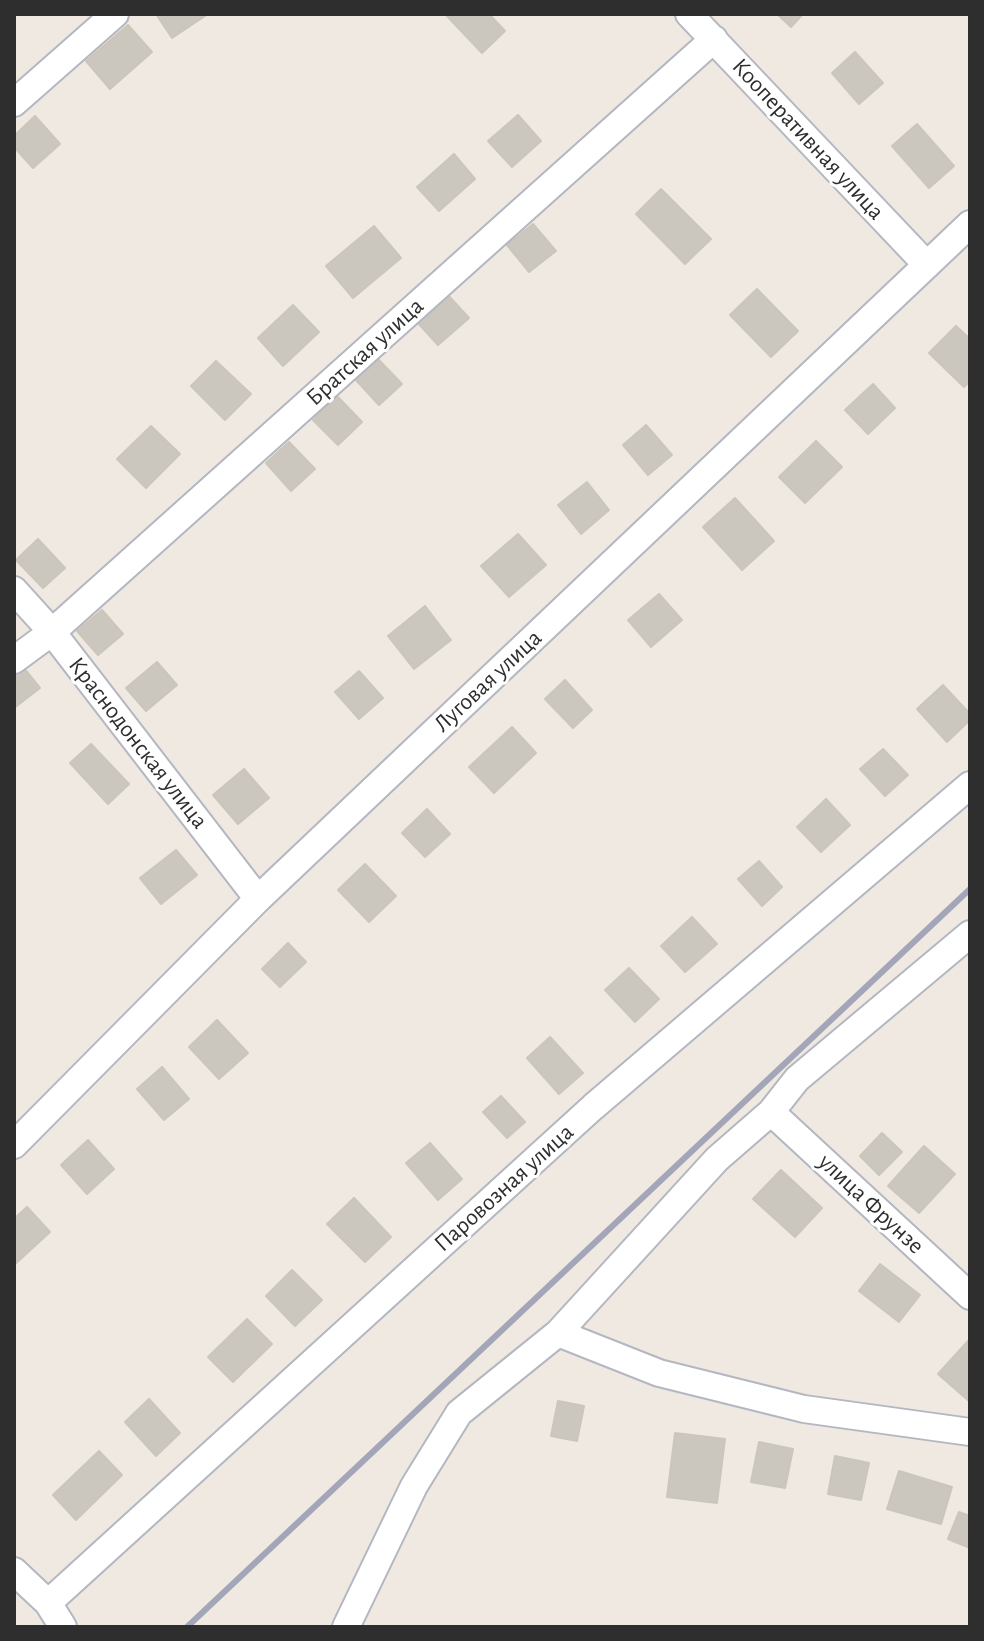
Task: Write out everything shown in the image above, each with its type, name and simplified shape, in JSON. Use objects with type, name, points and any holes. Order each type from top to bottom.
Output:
[{"type":"street","points":[[14,103],[115,14]]},
{"type":"street","name":"Кооперативная улица","points":[[689,14],[927,265]]},
{"type":"street","name":"Братская улица","points":[[14,660],[52,632],[714,39]]},
{"type":"street","name":"Луговая улица","points":[[14,1145],[258,899],[970,224]]},
{"type":"street","name":"Краснодонская улица","points":[[14,590],[52,632],[258,899]]},
{"type":"street","name":"Паровозная улица","points":[[48,1603],[593,1107],[970,785]]},
{"type":"street","points":[[346,1627],[414,1486],[459,1413],[558,1333],[717,1159],[771,1112],[797,1079],[970,934]]},
{"type":"street","name":"улица Фрунзе","points":[[771,1112],[970,1296]]},
{"type":"street","points":[[558,1333],[659,1373],[804,1409],[970,1432]]},
{"type":"street","points":[[14,1571],[48,1603],[63,1627]]},
{"type":"building","points":[[156,14],[208,14],[172,38]]},
{"type":"building","points":[[445,14],[489,14],[505,31],[482,53]]},
{"type":"building","points":[[777,14],[803,14],[791,27]]},
{"type":"building","points":[[128,25],[152,52],[110,89],[86,61]]},
{"type":"building","points":[[855,52],[883,83],[859,104],[832,73]]},
{"type":"building","points":[[518,115],[541,141],[512,167],[488,141]]},
{"type":"building","points":[[35,116],[60,144],[33,168],[14,147],[14,136]]},
{"type":"building","points":[[917,124],[954,166],[929,188],[892,146]]},
{"type":"building","points":[[454,154],[475,179],[439,211],[417,187]]},
{"type":"building","points":[[661,189],[711,239],[685,264],[636,214]]},
{"type":"building","points":[[533,224],[556,251],[529,272],[507,245]]},
{"type":"building","points":[[374,226],[401,258],[353,298],[326,266]]},
{"type":"building","points":[[757,289],[798,331],[771,357],[730,315]]},
{"type":"building","points":[[447,294],[469,318],[438,345],[417,322]]},
{"type":"building","points":[[293,305],[319,332],[283,366],[258,338]]},
{"type":"building","points":[[956,326],[970,339],[970,381],[964,387],[929,353]]},
{"type":"building","points":[[377,358],[402,384],[379,405],[355,379]]},
{"type":"building","points":[[216,361],[251,394],[225,420],[191,386]]},
{"type":"building","points":[[873,384],[895,408],[868,434],[845,410]]},
{"type":"building","points":[[337,396],[362,422],[338,445],[313,420]]},
{"type":"building","points":[[646,425],[672,455],[648,475],[623,445]]},
{"type":"building","points":[[151,426],[180,454],[146,488],[117,459]]},
{"type":"building","points":[[816,441],[842,467],[805,503],[779,477]]},
{"type":"building","points":[[289,442],[315,469],[291,491],[266,463]]},
{"type":"building","points":[[587,482],[609,510],[581,534],[558,505]]},
{"type":"building","points":[[735,498],[774,541],[742,570],[703,527]]},
{"type":"building","points":[[518,534],[546,565],[509,597],[481,566]]},
{"type":"building","points":[[38,539],[65,568],[43,588],[16,560]]},
{"type":"building","points":[[659,594],[682,620],[651,647],[628,620]]},
{"type":"building","points":[[425,606],[451,640],[414,669],[388,636]]},
{"type":"building","points":[[102,610],[123,634],[98,655],[77,631]]},
{"type":"building","points":[[157,662],[177,685],[146,711],[126,688]]},
{"type":"building","points":[[23,667],[40,688],[14,708],[14,674]]},
{"type":"building","points":[[359,671],[383,698],[359,719],[335,692]]},
{"type":"building","points":[[565,680],[592,710],[573,728],[545,699]]},
{"type":"building","points":[[943,685],[970,714],[970,720],[947,742],[917,709]]},
{"type":"building","points":[[512,727],[536,753],[494,793],[469,767]]},
{"type":"building","points":[[91,744],[129,784],[108,804],[70,763]]},
{"type":"building","points":[[883,749],[908,775],[885,796],[860,769]]},
{"type":"building","points":[[244,769],[269,798],[238,824],[213,795]]},
{"type":"building","points":[[826,799],[850,825],[821,852],[797,827]]},
{"type":"building","points":[[427,809],[450,834],[425,857],[402,833]]},
{"type":"building","points":[[176,850],[197,875],[161,904],[140,878]]},
{"type":"building","points":[[759,861],[782,887],[762,906],[738,879]]},
{"type":"building","points":[[365,864],[396,896],[369,922],[338,890]]},
{"type":"building","points":[[692,917],[717,944],[685,972],[661,946]]},
{"type":"building","points":[[288,943],[306,962],[280,987],[262,969]]},
{"type":"building","points":[[629,968],[659,999],[635,1022],[605,990]]},
{"type":"building","points":[[217,1020],[248,1053],[219,1079],[189,1047]]},
{"type":"building","points":[[550,1037],[583,1073],[559,1094],[527,1058]]},
{"type":"building","points":[[162,1067],[189,1099],[164,1120],[137,1089]]},
{"type":"building","points":[[501,1096],[525,1122],[507,1138],[483,1112]]},
{"type":"building","points":[[882,1133],[902,1152],[879,1175],[860,1156]]},
{"type":"building","points":[[88,1140],[114,1169],[87,1194],[61,1165]]},
{"type":"building","points":[[430,1143],[462,1179],[438,1200],[406,1163]]},
{"type":"building","points":[[924,1146],[955,1174],[919,1213],[888,1186]]},
{"type":"building","points":[[781,1170],[822,1208],[795,1237],[753,1199]]},
{"type":"building","points":[[354,1198],[391,1237],[365,1262],[327,1224]]},
{"type":"building","points":[[27,1207],[50,1232],[14,1265],[14,1219]]},
{"type":"building","points":[[880,1264],[920,1295],[899,1322],[859,1291]]},
{"type":"building","points":[[292,1270],[322,1300],[295,1326],[266,1296]]},
{"type":"building","points":[[247,1319],[272,1344],[233,1382],[208,1357]]},
{"type":"building","points":[[968,1341],[970,1343],[970,1402],[938,1374]]},
{"type":"building","points":[[149,1399],[180,1433],[156,1456],[125,1422]]},
{"type":"building","points":[[558,1401],[584,1406],[577,1441],[551,1436]]},
{"type":"building","points":[[675,1433],[725,1439],[717,1503],[667,1497]]},
{"type":"building","points":[[759,1442],[793,1449],[785,1488],[751,1482]]},
{"type":"building","points":[[99,1451],[122,1475],[76,1520],[53,1495]]},
{"type":"building","points":[[835,1456],[869,1463],[861,1500],[828,1494]]},
{"type":"building","points":[[899,1471],[952,1487],[941,1524],[887,1509]]},
{"type":"building","points":[[959,1512],[970,1516],[970,1548],[948,1539]]},
{"type":"railway","points":[[187,1627],[970,889]]}]
